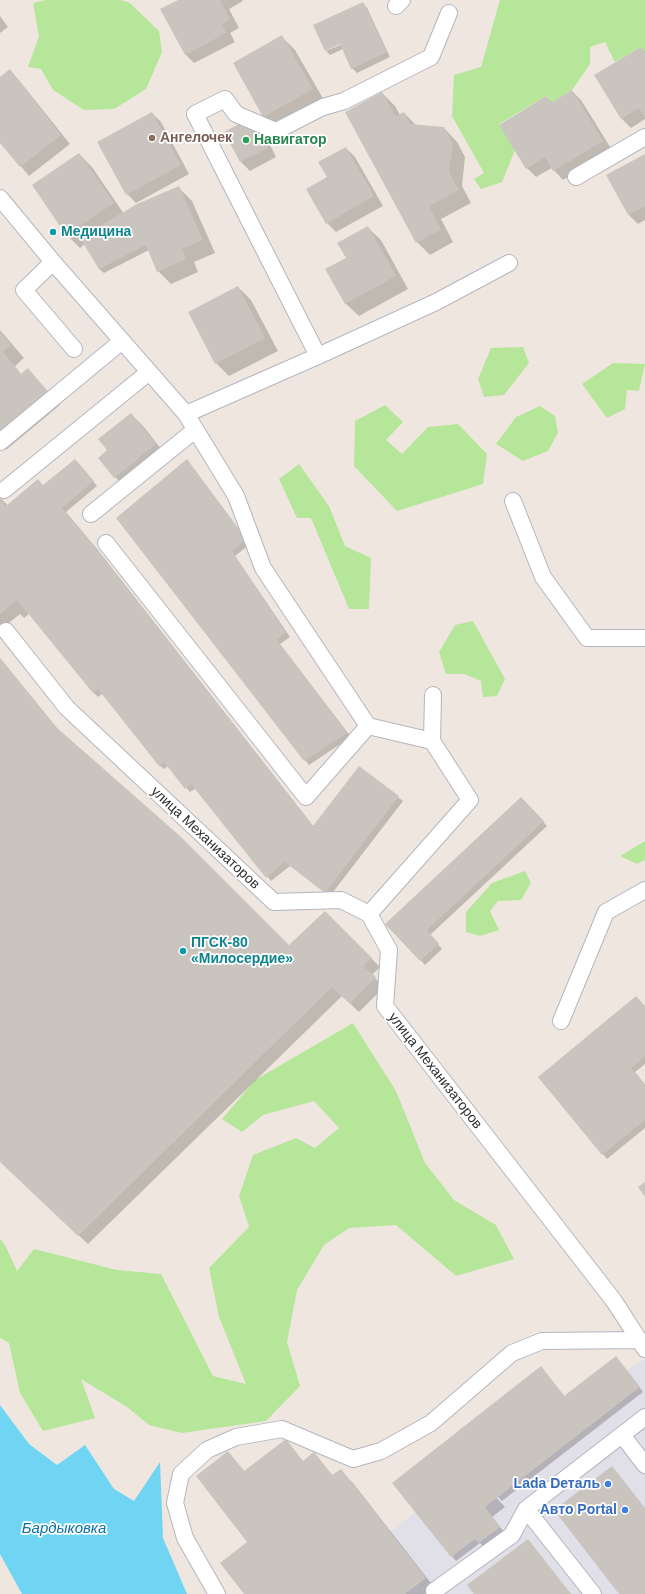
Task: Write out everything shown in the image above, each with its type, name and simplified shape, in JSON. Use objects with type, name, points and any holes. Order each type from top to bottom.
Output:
[{"type":"lane","points":[[318,356],[195,114],[225,99],[236,114],[276,131],[323,107],[344,101],[431,57],[449,13]]},
{"type":"lane","points":[[576,177],[645,137]]},
{"type":"lane","points":[[0,198],[53,262],[186,414],[236,496],[263,568],[368,726],[432,741]]},
{"type":"lane","points":[[53,262],[24,290],[74,350]]},
{"type":"lane","points":[[186,414],[436,302],[509,263]]},
{"type":"lane","points":[[0,442],[122,341]]},
{"type":"lane","points":[[4,490],[149,372]]},
{"type":"lane","points":[[90,514],[195,430]]},
{"type":"lane","points":[[513,501],[543,577],[587,638],[645,638]]},
{"type":"lane","points":[[106,543],[306,797],[368,726]]},
{"type":"lane","name":"улица Механизаторов","points":[[6,631],[67,708],[274,902],[340,900],[368,914],[389,950],[385,1006],[614,1301],[642,1344]]},
{"type":"lane","points":[[368,914],[470,800],[432,741],[433,695]]},
{"type":"lane","points":[[561,1021],[606,912],[645,890]]},
{"type":"lane","points":[[217,1594],[186,1538],[176,1503],[181,1474],[206,1450],[236,1437],[282,1429],[353,1459],[381,1451],[431,1423],[512,1353],[542,1341],[642,1344]]},
{"type":"lane","points":[[436,1594],[434,1591],[512,1535],[526,1509],[645,1417]]},
{"type":"lane","points":[[622,1435],[645,1466]]},
{"type":"lane","points":[[526,1509],[593,1594]]},
{"type":"shaded area","points":[[645,1359],[645,1594],[311,1594],[473,1467],[450,1437],[541,1366],[564,1396],[627,1370]]},
{"type":"green space","points":[[46,0],[121,0],[130,3],[159,31],[162,52],[146,89],[114,109],[84,110],[53,90],[41,69],[28,67],[39,36],[33,3]]},
{"type":"green space","points":[[500,0],[645,0],[645,53],[641,47],[615,62],[605,42],[590,47],[590,64],[572,90],[551,103],[546,96],[499,124],[515,150],[502,182],[481,189],[474,179],[484,173],[452,116],[454,75],[481,67]]},
{"type":"green space","points":[[523,347],[529,363],[504,395],[484,397],[478,379],[491,348]]},
{"type":"green space","points":[[613,363],[645,364],[639,391],[627,390],[625,409],[607,418],[582,384]]},
{"type":"green space","points":[[385,405],[403,422],[386,440],[402,454],[428,427],[458,424],[487,454],[483,484],[397,511],[354,466],[355,421]]},
{"type":"green space","points":[[540,406],[555,416],[558,433],[548,451],[523,461],[496,444],[516,417]]},
{"type":"green space","points":[[299,464],[329,506],[345,546],[371,558],[369,609],[349,609],[311,518],[297,518],[279,479]]},
{"type":"green space","points":[[473,621],[505,679],[497,696],[483,697],[481,681],[464,674],[446,674],[439,652],[455,625]]},
{"type":"green space","points":[[645,841],[645,860],[637,864],[620,856]]},
{"type":"green space","points":[[525,871],[531,883],[521,900],[498,901],[490,911],[499,930],[480,936],[466,932],[466,912],[492,883]]},
{"type":"green space","points":[[353,1023],[396,1091],[425,1163],[454,1200],[496,1225],[514,1259],[456,1276],[396,1225],[349,1228],[324,1245],[297,1290],[287,1342],[300,1386],[266,1421],[182,1433],[149,1425],[127,1407],[81,1379],[95,1418],[43,1431],[20,1393],[9,1343],[0,1338],[0,1239],[5,1245],[17,1271],[34,1249],[117,1270],[161,1274],[213,1376],[246,1384],[219,1317],[209,1268],[249,1227],[239,1196],[253,1155],[296,1138],[315,1148],[339,1128],[314,1101],[263,1115],[242,1132],[222,1119],[255,1080]]},
{"type":"water","name":"Бардыковка","points":[[0,1405],[29,1444],[57,1465],[85,1445],[114,1489],[134,1501],[160,1462],[163,1538],[187,1594],[22,1594],[0,1554]]},
{"type":"building","points":[[178,0],[220,0],[230,19],[222,24],[226,33],[185,55],[160,9]]},
{"type":"building","points":[[363,2],[387,52],[351,69],[340,44],[325,51],[313,25]]},
{"type":"building","points":[[282,35],[313,89],[263,117],[233,63]]},
{"type":"building","points":[[641,47],[645,53],[645,117],[639,108],[621,119],[594,75]]},
{"type":"building","points":[[10,69],[61,135],[20,167],[0,143],[0,77]]},
{"type":"building","points":[[572,90],[603,141],[553,171],[545,157],[526,169],[499,125],[546,96],[551,103]]},
{"type":"building","points":[[382,92],[395,116],[404,112],[410,124],[444,127],[453,143],[449,172],[459,190],[429,206],[441,229],[416,243],[345,112]]},
{"type":"building","points":[[152,112],[181,165],[126,195],[97,142]]},
{"type":"building","name":"Навигатор","points":[[241,123],[259,130],[268,148],[240,162],[224,132]]},
{"type":"building","points":[[346,147],[374,196],[326,224],[306,189],[327,177],[318,162]]},
{"type":"building","points":[[79,153],[114,203],[66,235],[32,185]]},
{"type":"building","points":[[645,154],[645,206],[628,215],[606,175]]},
{"type":"building","points":[[179,186],[203,240],[182,249],[186,259],[157,272],[146,245],[99,269],[80,238],[137,204]]},
{"type":"building","points":[[368,226],[396,276],[345,304],[325,269],[346,258],[337,243]]},
{"type":"building","points":[[238,286],[265,338],[215,364],[188,312]]},
{"type":"building","points":[[0,331],[11,345],[3,352],[21,374],[28,368],[48,392],[0,431]]},
{"type":"building","points":[[131,413],[156,444],[114,478],[98,458],[107,450],[98,439]]},
{"type":"building","points":[[75,459],[94,481],[62,508],[89,540],[313,826],[359,766],[399,796],[325,893],[285,862],[266,878],[191,784],[185,789],[164,762],[159,766],[98,689],[93,693],[17,600],[0,614],[0,498],[6,506],[38,479],[43,485]]},
{"type":"building","points":[[187,459],[246,539],[232,551],[286,633],[276,639],[347,733],[304,761],[116,518]]},
{"type":"building","name":"ПГСК-80 «Милосердие»","points":[[0,658],[56,727],[180,836],[289,945],[325,911],[372,958],[363,966],[376,977],[350,1004],[332,987],[78,1236],[0,1162]]},
{"type":"building","points":[[521,797],[544,821],[427,930],[439,944],[420,961],[385,924]]},
{"type":"building","points":[[636,996],[645,1006],[645,1056],[631,1068],[645,1084],[645,1120],[602,1155],[538,1077]]},
{"type":"building","points":[[645,1182],[645,1197],[638,1187]]},
{"type":"building","points":[[616,1356],[640,1387],[485,1507],[500,1527],[479,1543],[475,1539],[451,1557],[392,1483],[541,1366],[564,1396]]},
{"type":"building","points":[[286,1439],[303,1461],[314,1452],[332,1475],[341,1469],[426,1578],[405,1594],[244,1594],[220,1563],[247,1542],[196,1476],[228,1451],[244,1471]]},
{"type":"building","points":[[612,1466],[645,1508],[645,1594],[619,1594],[554,1510]]},
{"type":"building","points":[[528,1539],[571,1594],[474,1594],[467,1585]]},
{"type":"place","name":"Ангелочек","points":[[152,138]]},
{"type":"place","name":"Навигатор","points":[[246,140]]},
{"type":"place","name":"Медицина","points":[[53,232]]},
{"type":"place","name":"ПГСК-80 «Милосердие»","points":[[183,951]]},
{"type":"place","name":"Lada Dеталь","points":[[608,1484]]},
{"type":"place","name":"Авто Portal","points":[[625,1510]]}]
